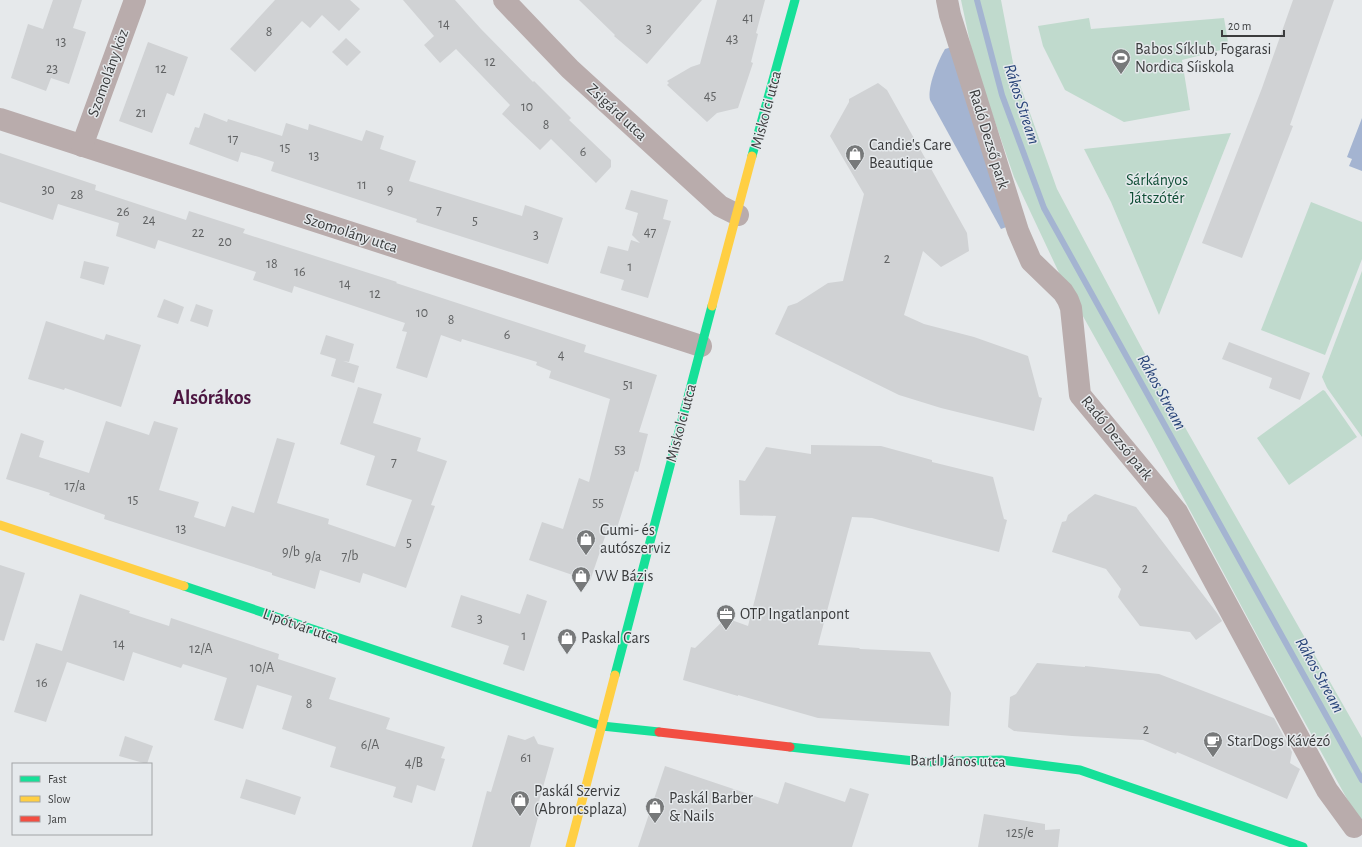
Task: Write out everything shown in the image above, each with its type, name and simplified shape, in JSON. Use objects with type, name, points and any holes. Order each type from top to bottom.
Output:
[{"type":"street","name":"Szomolány köz","points":[[82,146],[134,0]]},
{"type":"street","name":"Zsigárd utca","points":[[504,0],[570,69],[720,206],[738,215]]},
{"type":"street","name":"Miskolci utca","points":[[570,847],[795,0]]},
{"type":"street","name":"Radó Dezső park","points":[[947,0],[952,22],[1018,231],[1031,261],[1063,292],[1072,298],[1071,308],[1080,395],[1177,512],[1327,790],[1354,827]]},
{"type":"street","name":"Szomolány utca","points":[[0,119],[702,346]]},
{"type":"street","name":"Lipótvár utca","points":[[0,526],[602,726]]},
{"type":"street","name":"Bartl János utca","points":[[602,726],[923,762],[1001,760],[1080,770],[1303,847]]},
{"type":"green space","points":[[961,0],[1001,0],[1014,68],[1057,189],[1170,401],[1362,738],[1362,826],[1266,652],[1149,434],[1061,277],[1014,177],[974,61]]},
{"type":"green space","name":"Babos Síklub, Fogarasi Nordica Síiskola","points":[[1089,18],[1091,29],[1224,18],[1229,48],[1182,60],[1190,110],[1124,122],[1065,90],[1043,46],[1038,26]]},
{"type":"green space","name":"Sárkányos Játszótér","points":[[1231,133],[1159,315],[1111,202],[1084,149]]},
{"type":"green space","points":[[1311,202],[1362,222],[1362,259],[1325,355],[1261,330]]},
{"type":"green space","points":[[1362,271],[1362,437],[1327,388],[1322,377]]},
{"type":"green space","points":[[1323,390],[1357,437],[1289,485],[1257,438]]},
{"type":"water","points":[[952,47],[1009,226],[1001,229],[930,100],[930,88],[936,67],[945,49]]},
{"type":"water","points":[[1362,118],[1362,171],[1349,166],[1352,159],[1347,157]]},
{"type":"building","points":[[53,0],[82,0],[73,28],[86,32],[69,84],[51,78],[46,91],[11,78],[28,24],[43,29]]},
{"type":"building","points":[[275,0],[350,0],[360,9],[339,31],[322,15],[310,28],[302,21],[255,72],[230,49]]},
{"type":"building","points":[[403,0],[455,0],[533,82],[534,81],[571,118],[569,120],[611,160],[611,167],[596,183],[551,139],[540,150],[502,114],[510,105],[456,49],[440,63],[424,45],[434,36]]},
{"type":"building","points":[[579,0],[702,0],[647,64],[614,36],[615,35]]},
{"type":"building","points":[[717,0],[765,0],[756,33],[758,34],[751,62],[753,63],[738,108],[717,113],[707,122],[667,85],[669,83],[667,81],[691,67],[700,64]]},
{"type":"building","points":[[1293,0],[1334,0],[1290,125],[1293,126],[1242,258],[1202,243],[1262,88]]},
{"type":"building","points":[[346,38],[361,52],[347,66],[332,52]]},
{"type":"building","points":[[148,42],[188,57],[174,96],[167,93],[152,133],[119,121]]},
{"type":"building","points":[[878,83],[887,90],[967,233],[969,251],[941,267],[923,251],[904,315],[924,324],[974,337],[1028,356],[1039,397],[1042,398],[1034,431],[941,408],[899,395],[775,334],[788,306],[797,303],[828,283],[843,281],[864,194],[830,136],[849,102],[849,99]]},
{"type":"building","points":[[204,113],[227,122],[228,119],[282,136],[286,123],[308,130],[309,124],[362,141],[366,130],[384,136],[380,149],[416,161],[409,181],[522,216],[525,205],[563,218],[548,264],[416,222],[417,219],[271,171],[274,162],[241,152],[238,162],[189,144],[195,127],[199,128]]},
{"type":"building","points":[[0,153],[96,185],[95,190],[186,220],[189,211],[245,229],[243,233],[397,282],[396,283],[586,345],[584,352],[657,375],[639,432],[648,434],[638,472],[635,471],[617,528],[609,525],[590,581],[529,560],[542,522],[563,529],[579,478],[589,482],[610,399],[549,378],[551,371],[536,365],[537,362],[462,339],[461,342],[441,335],[427,378],[396,368],[407,332],[402,331],[405,323],[294,286],[292,293],[253,280],[256,272],[158,240],[155,249],[116,236],[119,223],[58,204],[53,220],[0,202]]},
{"type":"building","points":[[631,190],[668,200],[663,219],[671,221],[648,298],[621,290],[624,280],[600,273],[608,246],[628,251],[631,240],[640,243],[632,235],[638,213],[625,209]]},
{"type":"building","points":[[84,261],[109,267],[104,285],[80,278]]},
{"type":"building","points":[[164,299],[184,307],[178,324],[157,317]]},
{"type":"building","points":[[196,304],[213,310],[208,327],[190,321]]},
{"type":"building","points":[[46,321],[104,340],[106,334],[141,345],[121,407],[65,388],[64,390],[28,379]]},
{"type":"building","points":[[326,335],[354,344],[349,362],[343,361],[359,366],[354,383],[331,376],[336,359],[320,354]]},
{"type":"building","points":[[1229,342],[1310,373],[1300,400],[1269,388],[1272,378],[1222,359]]},
{"type":"building","points":[[358,387],[382,394],[373,423],[421,438],[417,451],[447,461],[431,505],[435,506],[406,588],[363,573],[360,583],[320,570],[315,589],[272,575],[272,573],[104,519],[105,515],[49,495],[50,493],[6,479],[21,433],[44,441],[39,457],[89,473],[106,421],[149,435],[154,421],[178,428],[159,490],[199,502],[194,517],[225,527],[232,506],[254,513],[277,438],[295,443],[277,503],[329,519],[328,524],[395,547],[412,500],[366,485],[375,456],[340,444]]},
{"type":"building","points":[[811,445],[881,446],[932,460],[932,462],[993,477],[1004,519],[1007,520],[999,552],[872,518],[852,517],[818,645],[860,649],[930,652],[951,693],[949,726],[818,718],[683,680],[691,647],[695,648],[726,618],[748,626],[776,516],[740,515],[739,480],[745,481],[766,447],[811,454]]},
{"type":"building","points":[[1095,494],[1136,507],[1222,621],[1196,640],[1190,632],[1140,626],[1118,597],[1121,589],[1106,569],[1052,552],[1062,522],[1066,521],[1068,515]]},
{"type":"building","points":[[0,565],[25,573],[4,641],[0,640]]},
{"type":"building","points":[[80,594],[130,611],[129,613],[169,626],[171,618],[279,654],[278,659],[336,678],[329,699],[390,718],[386,729],[445,747],[441,758],[445,759],[435,791],[417,785],[412,803],[393,797],[396,787],[330,767],[336,747],[282,729],[292,696],[257,685],[243,729],[214,720],[227,678],[183,664],[181,668],[133,652],[124,681],[67,662],[46,722],[14,712],[36,643],[62,651]]},
{"type":"building","points":[[527,594],[547,601],[524,671],[503,664],[509,646],[451,627],[461,595],[520,614]]},
{"type":"building","points":[[1037,663],[1085,666],[1159,674],[1274,718],[1292,752],[1290,763],[1300,769],[1287,799],[1177,752],[1176,754],[1143,740],[1014,731],[1008,727],[1010,697],[1016,694]]},
{"type":"building","points":[[508,735],[525,740],[534,736],[538,744],[554,748],[538,805],[541,806],[530,847],[472,847],[487,791],[491,792]]},
{"type":"building","points":[[125,736],[153,746],[147,763],[119,756]]},
{"type":"building","points":[[665,766],[778,804],[785,782],[845,802],[850,788],[869,794],[852,847],[638,847]]},
{"type":"building","points":[[246,779],[301,797],[295,815],[240,798]]},
{"type":"building","points":[[984,814],[1045,824],[1045,830],[1060,829],[1058,847],[978,847]]},
{"type":"waterway","name":"Rákos Stream","points":[[977,0],[1002,95],[1044,208],[1362,780]]},
{"type":"traffic: fast","points":[[752,156],[795,0]]},
{"type":"traffic: fast","points":[[615,675],[712,306]]},
{"type":"traffic: fast","points":[[184,586],[602,726],[659,732]]},
{"type":"traffic: fast","points":[[790,747],[923,762],[1001,760],[1080,770],[1303,847]]},
{"type":"traffic: slow","points":[[712,306],[752,156]]},
{"type":"traffic: slow","points":[[0,525],[184,586]]},
{"type":"traffic: slow","points":[[570,847],[615,675]]},
{"type":"traffic: jam","points":[[659,732],[790,747]]},
{"type":"place","name":"Babos Síklub, Fogarasi Nordica Síiskola","points":[[1121,75]]},
{"type":"place","name":"Candie's Care Beautique","points":[[855,171]]},
{"type":"place","name":"Gumi- és autószerviz","points":[[586,556]]},
{"type":"place","name":"VW Bázis","points":[[581,593]]},
{"type":"place","name":"OTP Ingatlanpont","points":[[726,631]]},
{"type":"place","name":"Paskal Cars","points":[[567,655]]},
{"type":"place","name":"StarDogs Kávézó","points":[[1213,758]]},
{"type":"place","name":"Paskál Szerviz (Abroncsplaza)","points":[[520,817]]},
{"type":"place","name":"Paskál Barber & Nails","points":[[655,824]]},
{"type":"district","name":"Alsórákos","points":[[212,398]]}]
